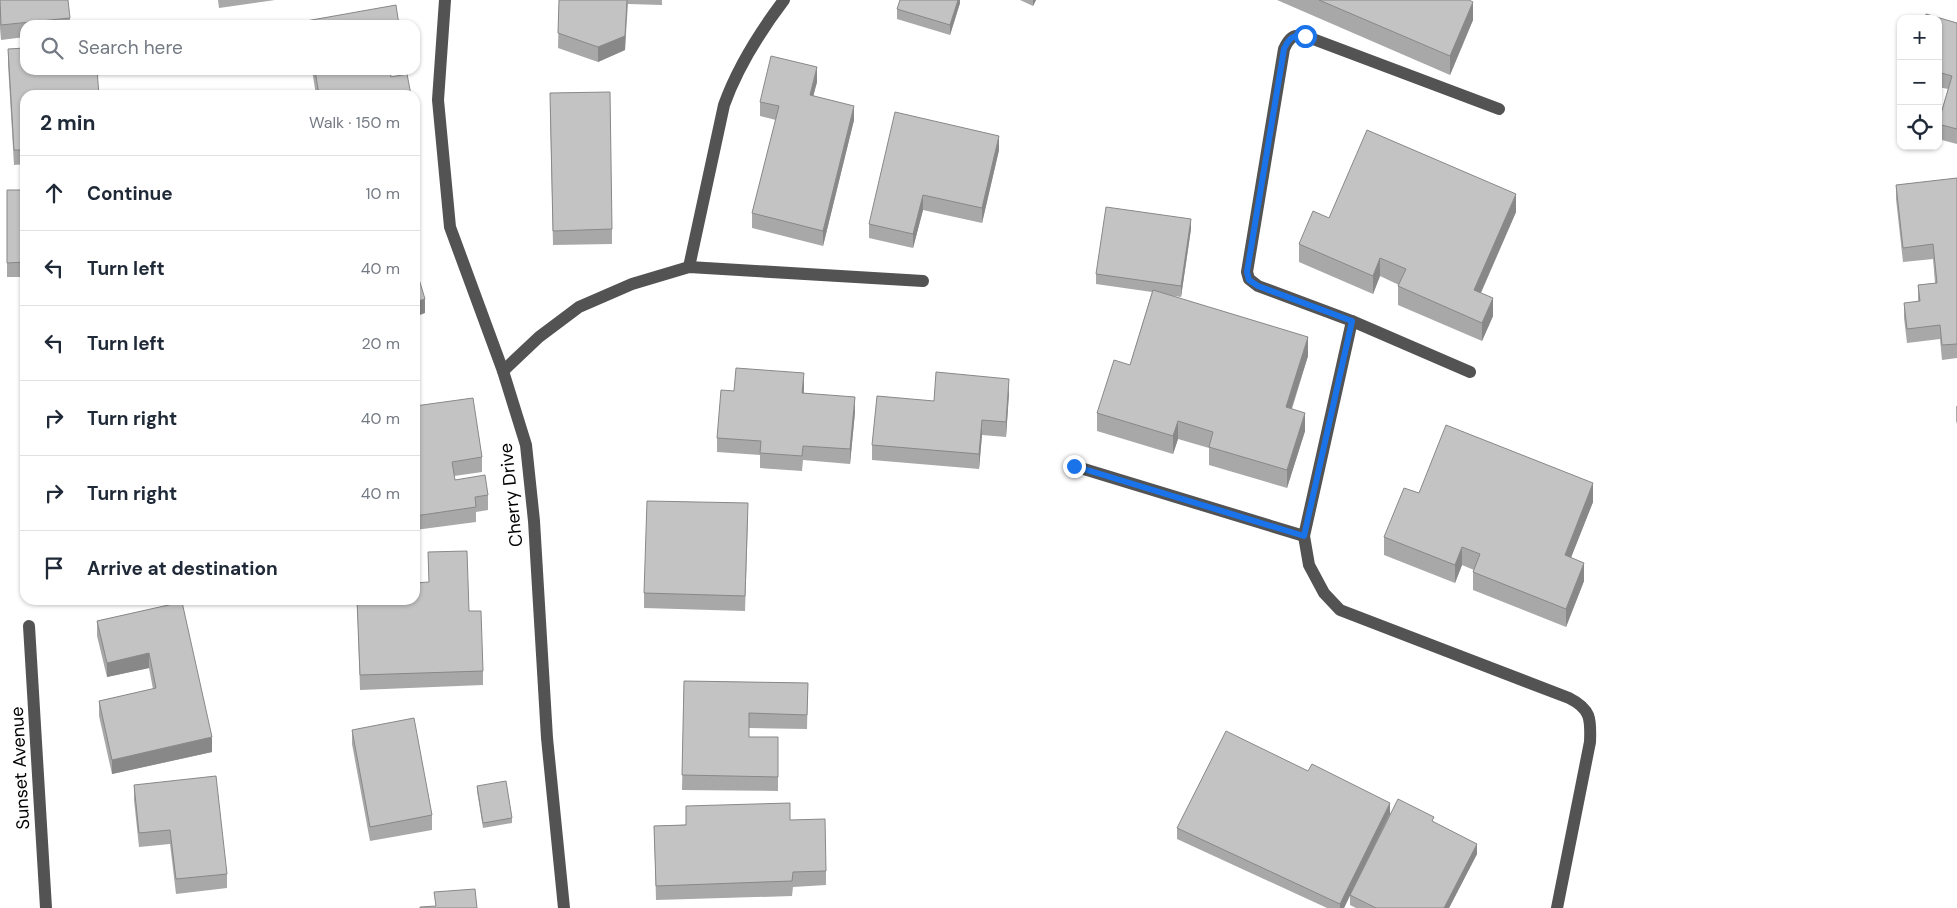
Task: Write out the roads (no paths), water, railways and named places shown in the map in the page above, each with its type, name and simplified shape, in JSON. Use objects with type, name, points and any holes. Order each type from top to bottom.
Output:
[{"type":"street","name":"Cherry Drive","points":[[445,0],[438,100],[450,228],[503,371],[526,445],[534,521],[547,738],[564,908]]},
{"type":"street","points":[[689,267],[724,105],[733,80],[765,25],[784,0]]},
{"type":"street","points":[[1470,372],[1352,321],[1258,286],[1249,280],[1247,272],[1284,49],[1288,39],[1296,34],[1305,36],[1499,109]]},
{"type":"street","points":[[503,371],[539,337],[579,306],[632,284],[689,267],[923,281]]},
{"type":"street","points":[[1352,321],[1304,536],[1309,565],[1324,593],[1340,610],[1581,704],[1591,719],[1590,742],[1557,908]]},
{"type":"street","points":[[1074,466],[1304,536]]},
{"type":"street","name":"Sunset Avenue","points":[[29,626],[46,908]]}]
